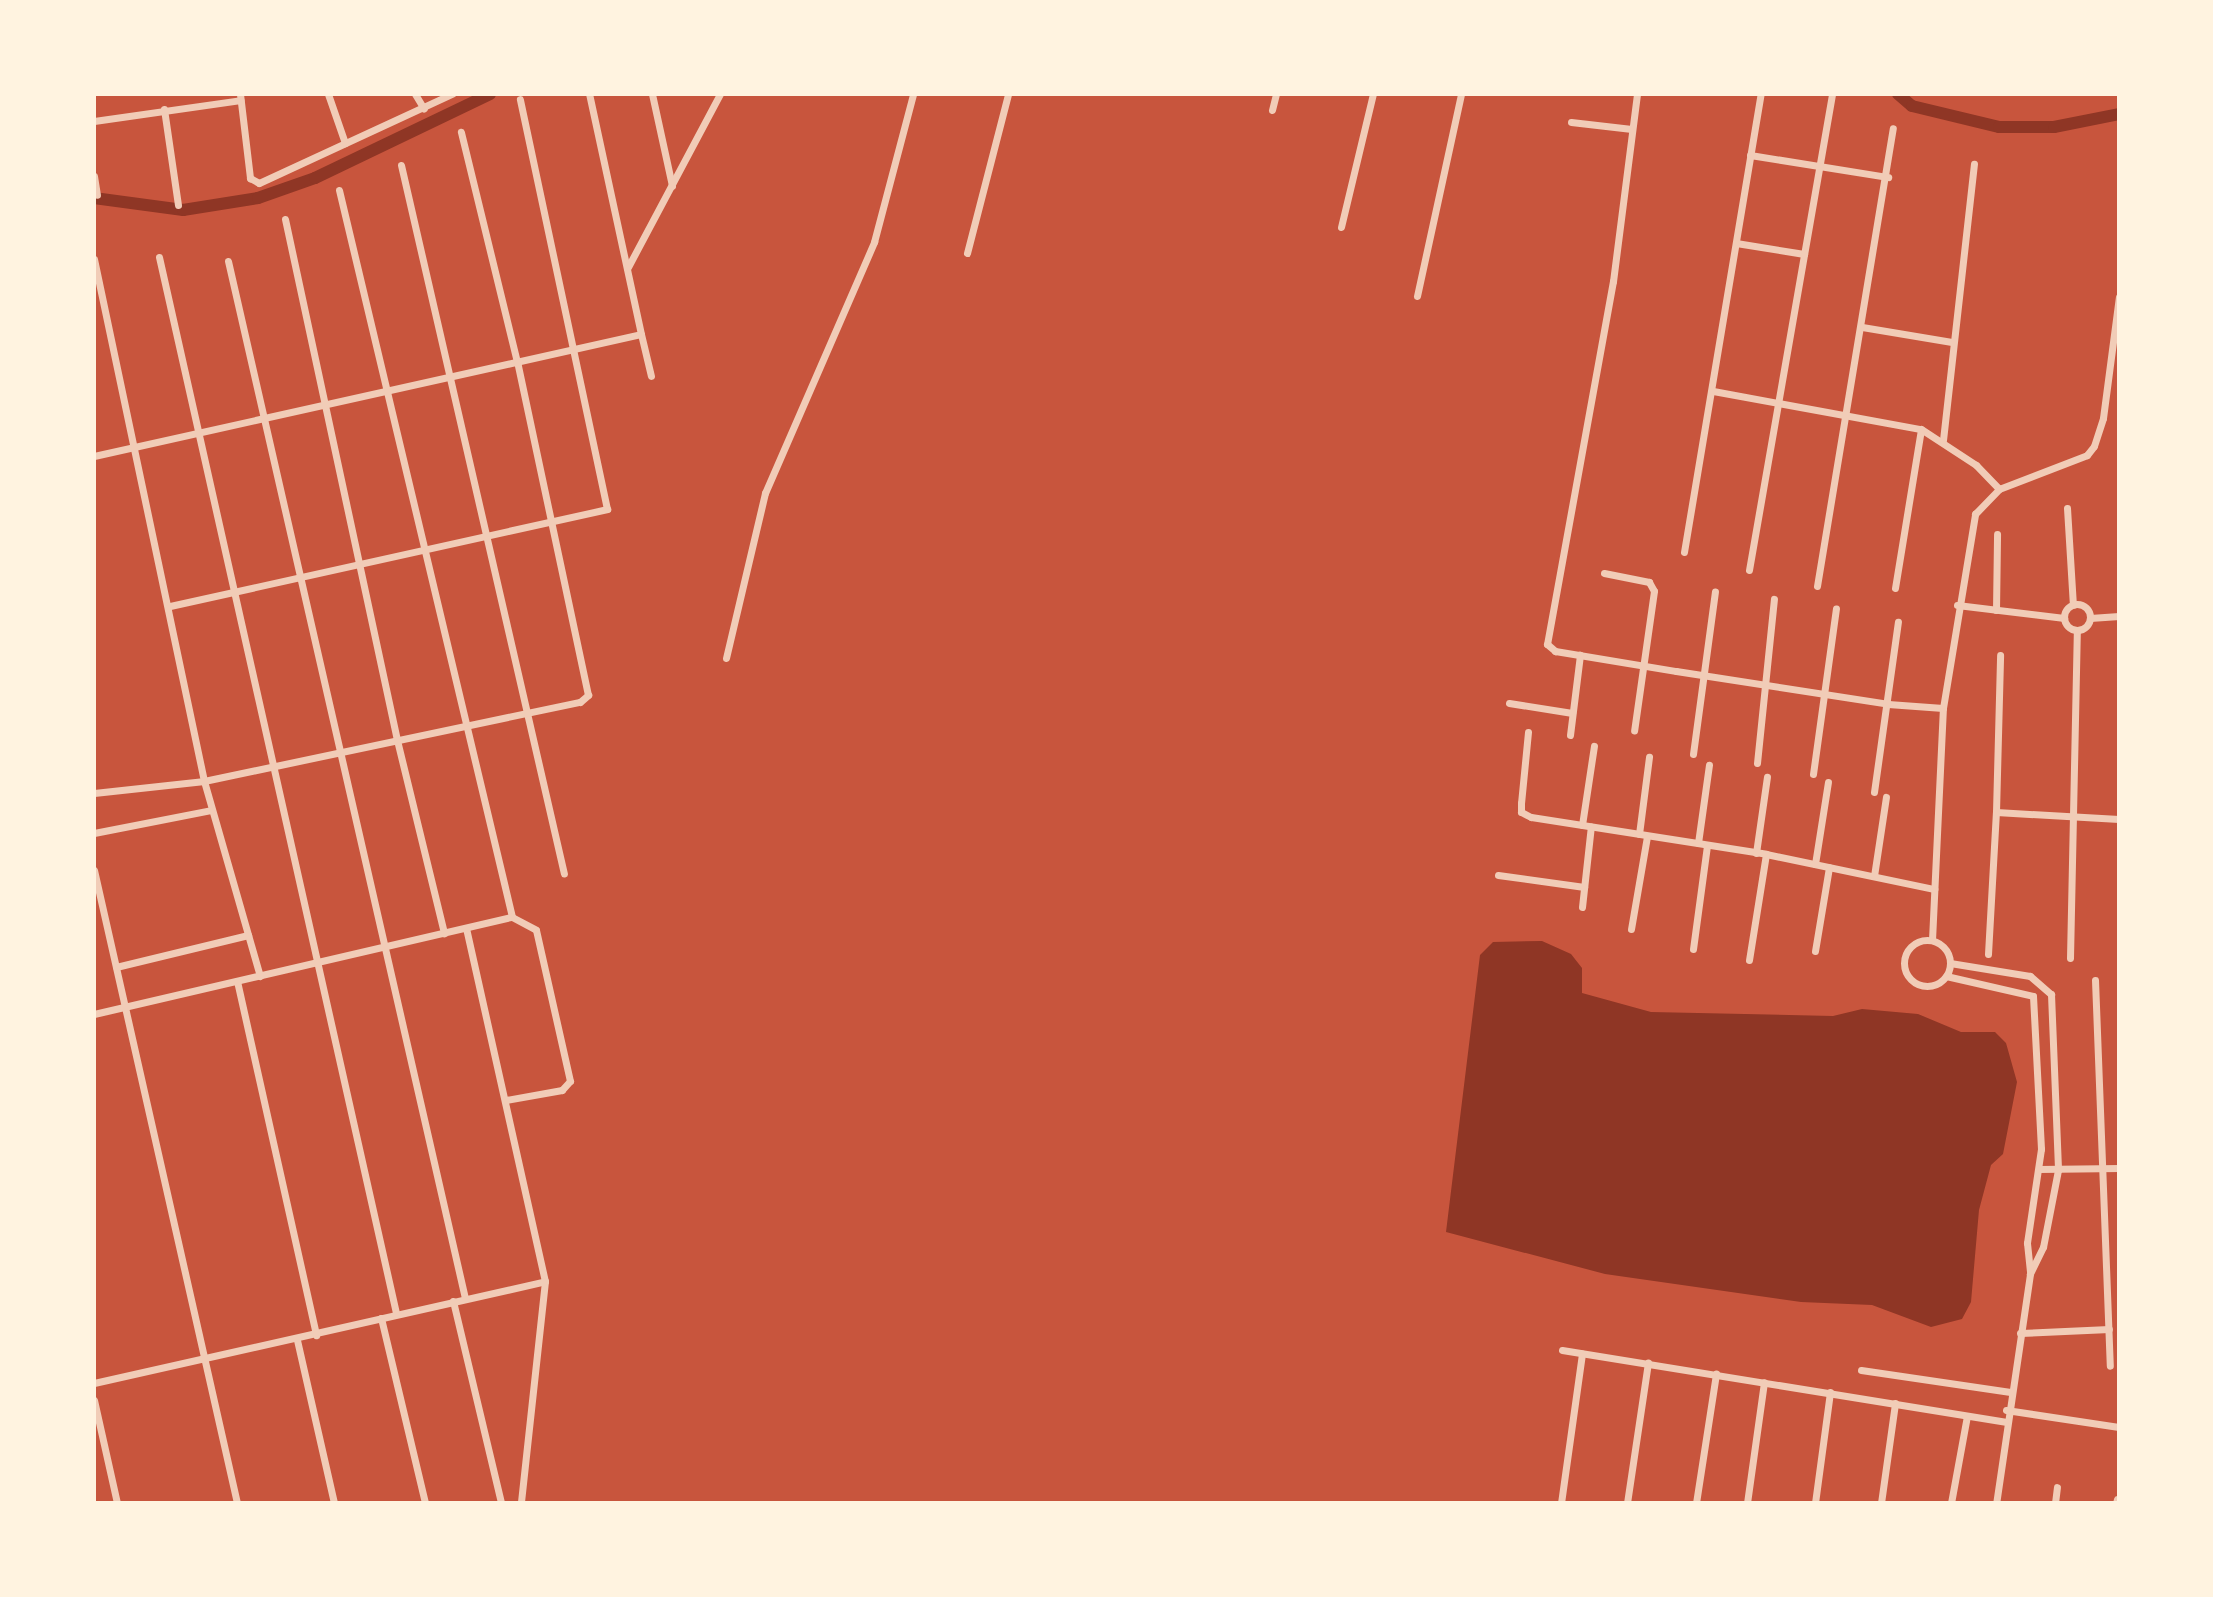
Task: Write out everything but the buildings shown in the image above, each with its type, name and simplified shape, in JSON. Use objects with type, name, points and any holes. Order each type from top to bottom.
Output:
[{"type":"street","points":[[328,94],[345,143]]},
{"type":"street","points":[[415,94],[424,109]]},
{"type":"street","points":[[94,121],[240,97],[255,183],[452,94]]},
{"type":"street","points":[[589,94],[651,376]]},
{"type":"street","points":[[652,94],[672,186]]},
{"type":"street","points":[[628,267],[720,94]]},
{"type":"street","points":[[726,658],[765,493],[874,242],[913,94]]},
{"type":"street","points":[[967,253],[1008,94]]},
{"type":"street","points":[[1272,110],[1276,94]]},
{"type":"street","points":[[1341,227],[1373,94]]},
{"type":"street","points":[[1417,296],[1461,94]]},
{"type":"street","points":[[1637,94],[1613,281],[1545,630],[1551,649],[1766,686],[1888,704],[1943,708]]},
{"type":"street","points":[[1684,552],[1761,94]]},
{"type":"street","points":[[1749,570],[1832,94]]},
{"type":"street","points":[[170,606],[489,539],[607,508],[520,99]]},
{"type":"street","points":[[164,109],[178,205]]},
{"type":"street","points":[[1571,122],[1632,129]]},
{"type":"street","points":[[1817,586],[1888,177],[1893,128]]},
{"type":"street","points":[[94,793],[204,781],[580,702],[588,695],[517,362],[461,132]]},
{"type":"street","points":[[1750,155],[1888,177]]},
{"type":"street","points":[[1943,440],[1974,164]]},
{"type":"street","points":[[401,165],[452,376],[525,714],[564,874]]},
{"type":"street","points":[[94,176],[97,195]]},
{"type":"street","points":[[339,190],[512,917]]},
{"type":"street","points":[[285,219],[397,740],[444,933]]},
{"type":"street","points":[[1736,243],[1804,254]]},
{"type":"street","points":[[159,257],[396,1313]]},
{"type":"street","points":[[94,259],[96,283],[170,606],[204,781],[260,976]]},
{"type":"street","points":[[228,261],[465,1298]]},
{"type":"street","points":[[1932,940],[1943,708],[1957,605],[1975,514],[1999,489],[2087,455],[2094,446],[2103,418],[2119,297]]},
{"type":"street","points":[[1862,327],[1952,342]]},
{"type":"street","points":[[94,456],[389,393],[641,334]]},
{"type":"street","points":[[1713,391],[1848,413],[1921,429],[1943,440],[1999,489]]},
{"type":"street","points":[[1895,588],[1921,429]]},
{"type":"street","points":[[2064,618],[2073,605],[2067,508]]},
{"type":"street","points":[[1996,610],[1997,534]]},
{"type":"street","points":[[1604,573],[1653,585],[1640,662],[1634,731]]},
{"type":"street","points":[[1693,754],[1715,591]]},
{"type":"street","points":[[1757,763],[1774,599]]},
{"type":"street","points":[[1957,605],[2064,618],[2077,630]]},
{"type":"street","points":[[2073,605],[2085,607],[2090,618]]},
{"type":"street","points":[[1813,774],[1827,695],[1836,609]]},
{"type":"street","points":[[2070,958],[2077,630],[2090,618],[2119,616]]},
{"type":"street","points":[[1874,792],[1898,622]]},
{"type":"street","points":[[1570,735],[1580,655]]},
{"type":"street","points":[[1988,954],[2000,655]]},
{"type":"street","points":[[1509,703],[1572,713]]},
{"type":"street","points":[[1528,732],[1521,812],[1582,825],[1766,854],[1934,889]]},
{"type":"street","points":[[1582,825],[1594,746]]},
{"type":"street","points":[[1631,929],[1649,757]]},
{"type":"street","points":[[1698,843],[1709,765]]},
{"type":"street","points":[[1756,853],[1767,777]]},
{"type":"street","points":[[1815,864],[1828,782]]},
{"type":"street","points":[[1874,876],[1886,797]]},
{"type":"street","points":[[94,833],[211,810]]},
{"type":"street","points":[[1996,812],[2119,819]]},
{"type":"street","points":[[1582,907],[1591,826]]},
{"type":"street","points":[[1693,949],[1707,845]]},
{"type":"street","points":[[1749,960],[1766,854]]},
{"type":"street","points":[[1815,951],[1829,867]]},
{"type":"street","points":[[94,870],[237,1503]]},
{"type":"street","points":[[1498,875],[1584,887]]},
{"type":"street","points":[[94,1014],[512,917],[536,930],[570,1081],[562,1090],[506,1100]]},
{"type":"street","points":[[466,928],[545,1281],[521,1503]]},
{"type":"street","points":[[116,967],[248,935]]},
{"type":"street","points":[[1932,940],[1945,948],[1950,963],[1946,976],[1929,986],[1920,985],[1906,971],[1907,952],[1913,944],[1932,940]]},
{"type":"street","points":[[1950,963],[2030,976],[2051,994],[2058,1170],[2043,1247],[2030,1274]]},
{"type":"street","points":[[1946,976],[2033,996],[2039,1169],[2027,1243],[2030,1274],[2006,1410],[1996,1503]]},
{"type":"street","points":[[2095,980],[2110,1366]]},
{"type":"street","points":[[237,981],[316,1335]]},
{"type":"street","points":[[2039,1169],[2119,1168]]},
{"type":"street","points":[[94,1383],[205,1356],[297,1340],[396,1313],[545,1281]]},
{"type":"street","points":[[453,1301],[501,1503]]},
{"type":"street","points":[[381,1318],[425,1503]]},
{"type":"street","points":[[2020,1333],[2109,1329]]},
{"type":"street","points":[[297,1340],[334,1503]]},
{"type":"street","points":[[1562,1350],[2005,1422]]},
{"type":"street","points":[[1561,1503],[1582,1353]]},
{"type":"street","points":[[1627,1503],[1648,1363]]},
{"type":"street","points":[[1861,1370],[2010,1392]]},
{"type":"street","points":[[1696,1503],[1716,1374]]},
{"type":"street","points":[[1747,1503],[1764,1382]]},
{"type":"street","points":[[1815,1503],[1830,1392]]},
{"type":"street","points":[[94,1400],[117,1503]]},
{"type":"street","points":[[1881,1503],[1895,1403]]},
{"type":"street","points":[[2006,1410],[2119,1427]]},
{"type":"street","points":[[1951,1503],[1967,1416]]},
{"type":"street","points":[[2055,1503],[2057,1487]]},
{"type":"shaded area","points":[[1542,941],[1571,954],[1582,968],[1582,993],[1651,1012],[1833,1016],[1862,1009],[1918,1014],[1961,1032],[1995,1032],[2006,1043],[2017,1082],[2003,1154],[1991,1165],[1979,1210],[1971,1302],[1962,1319],[1931,1327],[1872,1305],[1801,1302],[1605,1274],[1446,1232],[1480,955],[1493,942]]},
{"type":"waterway","points":[[94,198],[183,210],[258,198],[315,178],[490,94]]},
{"type":"waterway","points":[[1898,94],[1912,106],[1999,127],[2054,127],[2119,114]]}]
